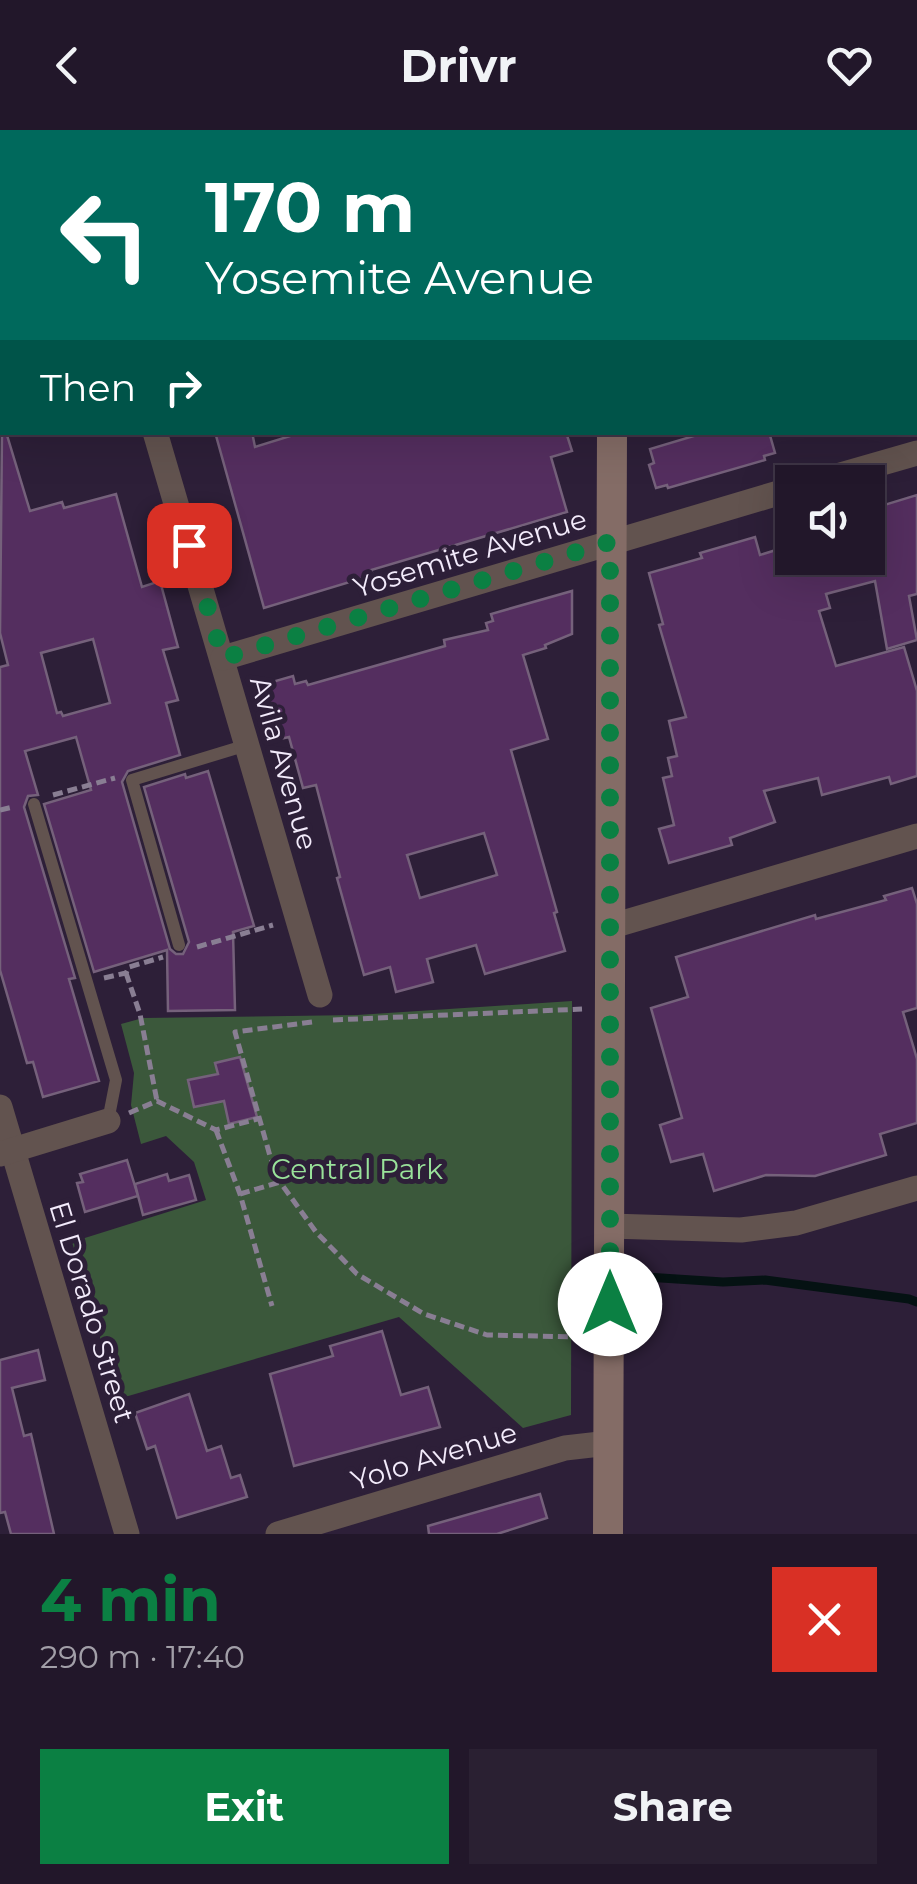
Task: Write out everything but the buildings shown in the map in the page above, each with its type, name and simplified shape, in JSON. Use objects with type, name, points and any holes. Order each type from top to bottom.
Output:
[{"type":"main road","points":[[608,1534],[612,435]]},
{"type":"street","name":"Avila Avenue","points":[[156,435],[320,994]]},
{"type":"street","points":[[875,465],[917,453]]},
{"type":"street","name":"Yosemite Avenue","points":[[223,658],[775,495]]},
{"type":"street","points":[[609,927],[917,836]]},
{"type":"street","name":"El Dorado Street","points":[[0,1108],[6,1152],[127,1534]]},
{"type":"street","points":[[6,1152],[108,1122]]},
{"type":"street","points":[[610,1226],[741,1230],[796,1223],[917,1188]]},
{"type":"street","name":"Yolo Avenue","points":[[278,1534],[565,1448],[608,1443]]},
{"type":"lane","points":[[179,945],[132,780],[247,745]]},
{"type":"lane","points":[[34,804],[116,1080],[108,1122]]},
{"type":"path","points":[[50,796],[116,778],[132,780]]},
{"type":"path","points":[[0,810],[17,806]]},
{"type":"path","points":[[126,973],[140,1014],[158,1101]]},
{"type":"path","points":[[609,1008],[328,1020],[235,1032],[280,1182],[316,1232],[358,1274],[424,1314],[487,1335],[610,1338]]},
{"type":"path","points":[[108,1122],[158,1101],[216,1130],[261,1118]]},
{"type":"path","points":[[216,1130],[240,1194],[272,1306]]},
{"type":"path","points":[[240,1194],[280,1182]]},
{"type":"green space","name":"Central Park","points":[[572,1001],[571,1415],[523,1428],[399,1317],[118,1399],[72,1242],[206,1200],[194,1162],[166,1136],[141,1144],[131,1105],[134,1073],[121,1024],[143,1018],[357,1015]]},
{"type":"waterway","points":[[646,1277],[723,1282],[765,1280],[917,1302]]},
{"type":"route","points":[[189,545],[223,658],[610,542],[610,1304]]}]
